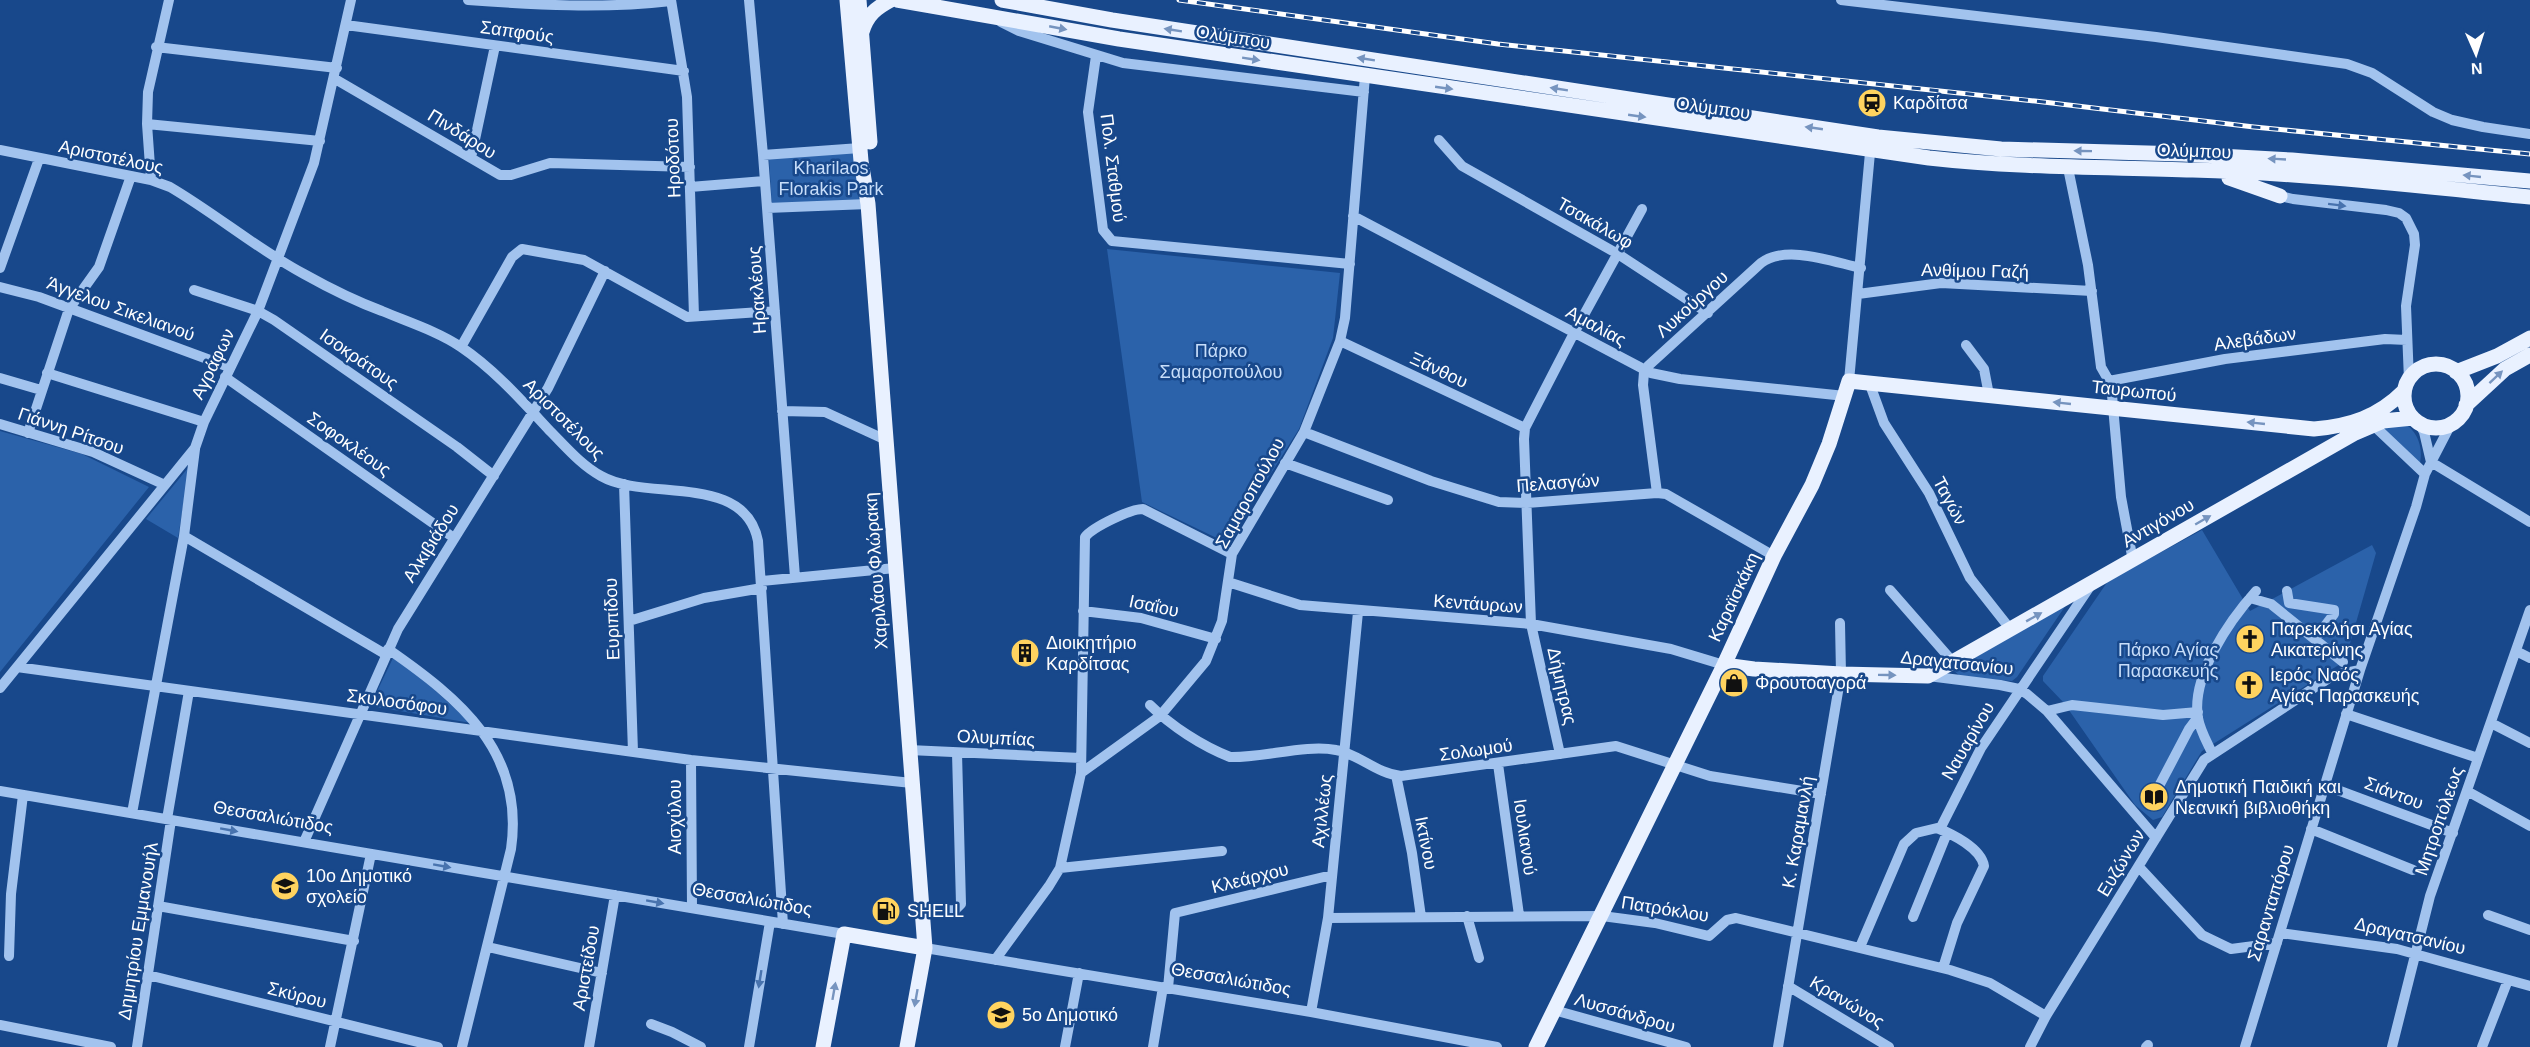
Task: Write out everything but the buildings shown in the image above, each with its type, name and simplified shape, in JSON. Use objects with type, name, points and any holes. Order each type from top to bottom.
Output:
[{"type":"main road","name":"Χαριλάου Φλώρακη","points":[[847,0],[860,148],[867,197],[925,948],[907,1047]]},
{"type":"main road","name":"Χαριλάου Φλώρακη","points":[[859,0],[871,162],[867,197]]},
{"type":"main road","points":[[862,32],[865,21],[873,11],[891,0]]},
{"type":"main road","name":"Ολύμπου","points":[[897,0],[1119,39],[1365,76],[1871,143],[2292,160],[2530,181]]},
{"type":"main road","name":"Ολύμπου","points":[[1002,0],[1112,20],[1871,143],[1968,163],[2289,175],[2530,197]]},
{"type":"main road","points":[[2194,170],[2236,179],[2280,196]]},
{"type":"main road","points":[[2456,372],[2497,356],[2530,338]]},
{"type":"main road","points":[[2466,405],[2505,369],[2530,355]]},
{"type":"main road","points":[[2442,365],[2456,372],[2466,387],[2466,405],[2463,413],[2451,424],[2435,428],[2416,420],[2406,406],[2407,386],[2420,369],[2442,365]]},
{"type":"main road","name":"Ταυρωπού","points":[[1849,381],[2314,429],[2369,422],[2407,386]]},
{"type":"main road","name":"Καραϊσκάκη","points":[[1536,1047],[1724,665],[1774,556],[1812,485],[1829,444],[1849,381]]},
{"type":"main road","name":"Αντιγόνου","points":[[1928,676],[2133,561],[2369,422],[2395,419],[2416,420]]},
{"type":"main road","name":"Δραγατσανίου","points":[[1724,665],[1841,674],[1928,676]]},
{"type":"main road","points":[[823,1047],[844,934]]},
{"type":"main road","name":"Θεσσαλιώτιδος","points":[[844,934],[925,948]]},
{"type":"street","points":[[151,180],[147,124],[148,92],[156,47],[169,0]]},
{"type":"street","name":"Αγράφων","points":[[0,688],[195,448],[204,422],[258,311],[320,141],[351,0]]},
{"type":"street","points":[[468,0],[608,7],[671,1]]},
{"type":"street","name":"Ηρακλέους","points":[[749,0],[795,578]]},
{"type":"street","points":[[1841,0],[2156,36],[2347,64],[2372,73],[2433,112],[2452,120],[2482,128],[2530,134]]},
{"type":"street","name":"Ηροδότου","points":[[671,1],[684,71],[690,167],[694,316]]},
{"type":"street","points":[[984,14],[1019,31],[1123,63],[1364,92]]},
{"type":"street","name":"Σαπφούς","points":[[346,25],[684,71]]},
{"type":"street","points":[[471,158],[495,46]]},
{"type":"street","points":[[156,47],[336,73]]},
{"type":"street","name":"Πολ. Σταθμού","points":[[1096,56],[1088,111],[1103,230],[1107,238],[1112,241],[1350,264]]},
{"type":"street","name":"Πινδάρου","points":[[336,73],[492,171],[505,175],[550,163],[690,167]]},
{"type":"street","name":"Σαμαροπούλου","points":[[1081,773],[1160,716],[1201,668],[1216,639],[1232,554],[1304,432],[1340,341],[1347,304],[1365,76]]},
{"type":"street","points":[[147,124],[320,141]]},
{"type":"street","name":"Τσακάλωφ","points":[[1439,140],[1462,166],[1618,254],[1708,313]]},
{"type":"street","name":"Καραϊσκάκη","points":[[1849,381],[1871,143]]},
{"type":"street","points":[[763,155],[860,148]]},
{"type":"street","name":"Αριστοτέλους","points":[[0,150],[151,180],[186,196],[278,259],[319,282],[372,308],[425,328],[461,347],[492,372],[590,470],[602,477],[624,484],[722,499],[736,506],[747,516],[756,532],[761,584],[783,924]]},
{"type":"street","points":[[0,268],[39,159]]},
{"type":"street","points":[[2068,168],[2092,291],[2101,368],[2109,381],[2114,408],[2118,478],[2133,561]]},
{"type":"street","points":[[28,433],[69,309],[99,267],[131,176]]},
{"type":"street","points":[[690,187],[765,182]]},
{"type":"street","points":[[2280,196],[2386,210],[2399,213],[2406,218],[2414,234],[2415,245],[2406,306],[2407,386]]},
{"type":"street","points":[[767,208],[867,197]]},
{"type":"street","points":[[1525,428],[1642,209]]},
{"type":"street","name":"Αμαλίας","points":[[1353,216],[1645,370],[1680,379],[1845,396]]},
{"type":"street","points":[[461,347],[515,253],[525,249],[576,258],[605,271],[685,316],[775,311]]},
{"type":"street","name":"Λυκούργου","points":[[1645,370],[1761,263],[1776,255],[1797,255],[1861,268]]},
{"type":"street","name":"Αλκιβιάδου","points":[[304,842],[387,651],[405,616],[534,413],[553,380],[605,271]]},
{"type":"street","name":"Ανθίμου Γαζή","points":[[1858,294],[1941,283],[2092,291]]},
{"type":"street","name":"Άγγελου Σικελιανού","points":[[0,287],[33,295],[227,372]]},
{"type":"street","name":"Ισοκράτους","points":[[194,290],[258,311],[274,320],[457,447],[494,476]]},
{"type":"street","name":"Αλεβάδων","points":[[2109,381],[2225,359],[2385,339],[2407,340]]},
{"type":"street","name":"Ξάνθου","points":[[1340,341],[1525,428]]},
{"type":"street","points":[[1966,345],[1984,369],[1989,395]]},
{"type":"street","points":[[1645,370],[1643,393],[1657,493]]},
{"type":"street","name":"Σοφοκλέους","points":[[227,372],[454,538]]},
{"type":"street","points":[[47,373],[204,422]]},
{"type":"street","points":[[0,378],[41,390]]},
{"type":"street","name":"Ταγών","points":[[1869,382],[1884,423],[1929,493],[1970,578],[2011,630]]},
{"type":"street","points":[[782,411],[825,412],[886,440]]},
{"type":"street","points":[[2416,420],[2424,432],[2431,462],[2530,522]]},
{"type":"street","points":[[2369,422],[2425,474]]},
{"type":"street","name":"Γιάννη Ρίτσου","points":[[0,424],[93,452],[165,485]]},
{"type":"street","name":"Σαρανταπόρου","points":[[2245,1047],[2360,670],[2416,507],[2425,474],[2451,424]]},
{"type":"street","name":"Δήμητρας","points":[[1525,428],[1531,624],[1560,754]]},
{"type":"street","name":"Πελασγών","points":[[1304,432],[1498,502],[1527,503],[1657,493],[1678,500],[1774,556]]},
{"type":"street","points":[[132,813],[184,537],[195,448]]},
{"type":"street","points":[[1286,463],[1388,500]]},
{"type":"street","name":"Ευριπίδου","points":[[624,484],[633,752]]},
{"type":"street","points":[[995,960],[1050,886],[1060,868],[1081,773],[1085,537],[1091,531],[1135,510],[1143,509],[1232,554]]},
{"type":"street","points":[[184,537],[387,651],[442,688],[463,708],[501,762],[511,791],[514,822],[505,877],[462,1047]]},
{"type":"street","points":[[629,621],[704,598],[761,584],[795,578],[896,568]]},
{"type":"street","name":"Κεντάυρων","points":[[1228,582],[1300,605],[1358,612],[1531,624],[1680,651],[1724,665]]},
{"type":"street","name":"Ναυαρίνου","points":[[1913,917],[1967,772],[2019,689],[2091,584]]},
{"type":"street","points":[[1890,590],[1953,662]]},
{"type":"street","points":[[2287,591],[2289,603],[2334,610],[2334,614],[2315,639]]},
{"type":"street","points":[[2158,788],[2198,714],[2208,662],[2227,629],[2253,594],[2271,604],[2343,662]]},
{"type":"street","name":"Μητροπόλεως","points":[[2392,1047],[2430,896],[2530,610]]},
{"type":"street","name":"Ισαΐου","points":[[1083,612],[1141,618],[1216,639]]},
{"type":"street","name":"Αχιλλέως","points":[[1311,1012],[1328,918],[1358,612]]},
{"type":"street","name":"Κ. Καραμανλή","points":[[1778,1047],[1841,674],[1840,623]]},
{"type":"street","points":[[2516,651],[2530,658]]},
{"type":"street","name":"Σκυλοσόφου","points":[[16,667],[691,760],[912,783]]},
{"type":"street","name":"Ευζώνων","points":[[2030,1047],[2046,1016],[2193,776],[2212,753],[2329,678],[2360,670]]},
{"type":"street","name":"Δραγατσανίου","points":[[1928,676],[2000,685],[2019,689],[2027,694],[2047,711],[2156,838]]},
{"type":"street","name":"Δημητρίου Εμμανουήλ","points":[[137,1047],[189,691]]},
{"type":"street","points":[[1150,705],[1160,716],[1215,751],[1230,757],[1328,749],[1345,752],[1396,775]]},
{"type":"street","points":[[2047,711],[2072,705],[2163,715],[2198,714]]},
{"type":"street","points":[[2198,714],[2212,753]]},
{"type":"street","points":[[2346,714],[2478,758]]},
{"type":"street","points":[[2491,723],[2530,743]]},
{"type":"street","name":"Σολωμού","points":[[1396,775],[1498,764],[1616,746],[1710,776],[1821,794]]},
{"type":"street","name":"Ολυμπίας","points":[[909,750],[1081,759]]},
{"type":"street","points":[[922,910],[955,910],[961,904],[957,753]]},
{"type":"street","name":"Αισχύλου","points":[[691,760],[692,908]]},
{"type":"street","name":"Ιουλιανού","points":[[1498,764],[1519,915]]},
{"type":"street","name":"Ικτίνου","points":[[1396,775],[1412,853],[1421,917]]},
{"type":"street","name":"Σιάντου","points":[[2324,785],[2453,833]]},
{"type":"street","points":[[2467,790],[2530,826]]},
{"type":"street","name":"Θεσσαλιώτιδος","points":[[0,791],[844,934]]},
{"type":"street","points":[[9,956],[11,894],[23,795]]},
{"type":"street","points":[[2311,829],[2413,870]]},
{"type":"street","points":[[1860,947],[1906,841],[1924,830],[1944,831],[1979,855],[1984,866],[1958,923],[1943,968]]},
{"type":"street","points":[[1060,868],[1222,851]]},
{"type":"street","points":[[330,1047],[371,854]]},
{"type":"street","name":"Δραγατσανίου","points":[[2139,867],[2202,935],[2231,949],[2278,938],[2365,944],[2415,954],[2530,986]]},
{"type":"street","name":"Κλεάρχου","points":[[1165,988],[1175,913],[1332,875]]},
{"type":"street","name":"Αριστείδου","points":[[589,1047],[615,895]]},
{"type":"street","points":[[158,906],[354,941]]},
{"type":"street","points":[[2488,915],[2530,930]]},
{"type":"street","points":[[1467,916],[1479,958]]},
{"type":"street","name":"Πατρόκλου","points":[[1328,918],[1602,916],[1656,922],[1704,936],[1713,935],[1726,920],[1736,918],[1943,968],[1990,983],[2046,1016]]},
{"type":"street","points":[[749,1047],[770,922]]},
{"type":"street","points":[[488,947],[602,973]]},
{"type":"street","name":"Θεσσαλιώτιδος","points":[[925,948],[1311,1012],[1497,1047]]},
{"type":"street","points":[[1065,1047],[1079,973]]},
{"type":"street","name":"Σκύρου","points":[[148,975],[438,1047]]},
{"type":"street","points":[[2482,1047],[2508,980]]},
{"type":"street","name":"Κρανώνος","points":[[1788,986],[1889,1047]]},
{"type":"street","points":[[1153,1047],[1165,988]]},
{"type":"street","name":"Λυσσάνδρου","points":[[1554,1010],[1686,1047]]},
{"type":"street","points":[[651,1024],[701,1047]]},
{"type":"street","points":[[0,1026],[111,1047]]},
{"type":"green space","name":"Kharilaos Florakis Park","points":[[855,152],[859,201],[772,205],[769,158]]},
{"type":"green space","name":"Πάρκο Σαμαροπούλου","points":[[1107,249],[1340,273],[1333,338],[1299,429],[1227,543],[1142,502]]},
{"type":"green space","points":[[2403,422],[2413,431],[2419,442],[2421,454],[2419,467],[2376,428]]},
{"type":"green space","points":[[0,431],[82,454],[149,487],[0,672]]},
{"type":"green space","points":[[189,469],[178,538],[146,519]]},
{"type":"green space","name":"Πάρκο Αγίας Παρασκευής","points":[[2202,530],[2250,611],[2372,545],[2376,553],[2345,661],[2202,751],[2162,817],[2153,820],[2135,805],[2064,703],[2043,681],[2043,676],[2108,581]]},
{"type":"green space","points":[[2066,605],[2012,681],[1961,677],[1953,670]]},
{"type":"green space","points":[[393,658],[417,674],[471,723],[370,706]]},
{"type":"railway","points":[[1179,0],[1498,44],[2035,101],[2254,127],[2530,154]]},
{"type":"place","name":"Καρδίτσα","points":[[1872,103]]},
{"type":"place","name":"Παρεκκλήσι Αγίας Αικατερίνης","points":[[2250,639]]},
{"type":"place","name":"Διοικητήριο Καρδίτσας","points":[[1025,653]]},
{"type":"place","name":"Φρουτοαγορά","points":[[1734,683]]},
{"type":"place","name":"Ιερός Ναός Αγίας Παρασκευής","points":[[2249,685]]},
{"type":"place","name":"Δημοτική Παιδική και Νεανική βιβλιοθήκη","points":[[2154,797]]},
{"type":"place","name":"10ο Δημοτικό σχολείο","points":[[285,886]]},
{"type":"place","name":"SHELL","points":[[886,911]]},
{"type":"place","name":"5ο Δημοτικό","points":[[1001,1015]]}]
